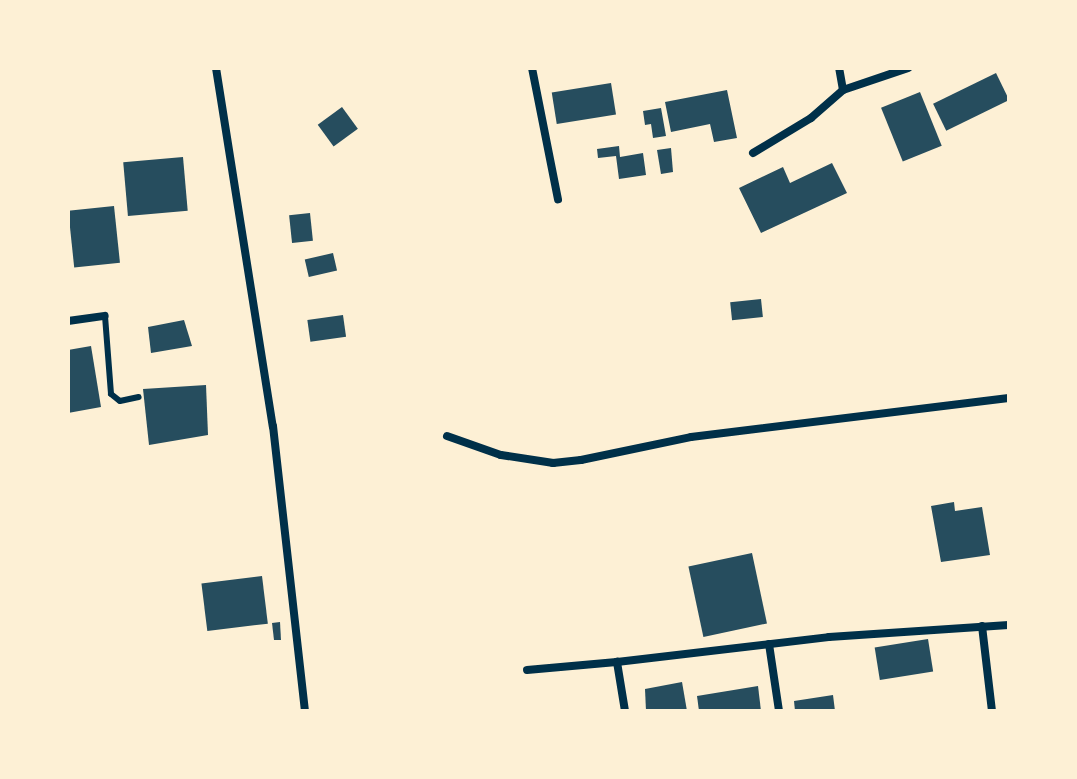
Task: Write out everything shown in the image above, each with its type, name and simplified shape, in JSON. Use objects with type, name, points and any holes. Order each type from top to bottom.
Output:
[{"type":"street","points":[[216,68],[273,426],[305,711]]},
{"type":"street","points":[[532,68],[558,199]]},
{"type":"street","points":[[839,68],[843,90]]},
{"type":"street","points":[[753,153],[811,118],[843,90],[908,68]]},
{"type":"street","points":[[68,321],[105,316]]},
{"type":"street","points":[[447,436],[501,455],[553,463],[691,437],[1009,398]]},
{"type":"street","points":[[527,670],[769,644],[1009,625]]},
{"type":"street","points":[[982,626],[992,711]]},
{"type":"street","points":[[769,644],[779,711]]},
{"type":"street","points":[[617,662],[625,711]]},
{"type":"lane","points":[[105,316],[111,394],[120,401],[139,397]]},
{"type":"building","points":[[996,73],[1009,100],[946,131],[933,104]]},
{"type":"building","points":[[611,83],[616,115],[557,124],[552,92]]},
{"type":"building","points":[[727,90],[737,138],[714,142],[710,124],[671,132],[665,102]]},
{"type":"building","points":[[920,92],[942,146],[903,162],[881,108]]},
{"type":"building","points":[[342,107],[358,129],[334,146],[318,125]]},
{"type":"building","points":[[661,108],[666,136],[653,138],[651,124],[645,125],[643,111]]},
{"type":"building","points":[[619,146],[620,157],[643,153],[646,175],[619,179],[616,156],[598,158],[597,149]]},
{"type":"building","points":[[671,148],[673,172],[661,174],[657,150]]},
{"type":"building","points":[[183,157],[188,211],[128,216],[123,162]]},
{"type":"building","points":[[832,163],[847,193],[761,233],[739,188],[783,167],[790,183]]},
{"type":"building","points":[[114,206],[120,263],[74,267],[68,211]]},
{"type":"building","points":[[310,213],[313,241],[292,243],[289,215]]},
{"type":"building","points":[[333,253],[337,271],[309,277],[305,260]]},
{"type":"building","points":[[761,299],[763,317],[732,320],[730,302]]},
{"type":"building","points":[[343,315],[346,337],[310,342],[307,320]]},
{"type":"building","points":[[184,320],[192,346],[151,353],[148,327]]},
{"type":"building","points":[[91,346],[101,407],[68,413],[68,350]]},
{"type":"building","points":[[206,385],[208,435],[149,445],[143,389]]},
{"type":"building","points":[[954,502],[955,511],[982,507],[990,555],[941,562],[931,506]]},
{"type":"building","points":[[752,553],[767,623],[703,637],[688,567]]},
{"type":"building","points":[[262,576],[268,624],[207,631],[201,583]]},
{"type":"building","points":[[280,622],[281,640],[274,640],[272,623]]},
{"type":"building","points":[[928,639],[933,672],[880,680],[875,647]]},
{"type":"building","points":[[682,682],[687,711],[646,711],[645,689]]},
{"type":"building","points":[[758,686],[761,711],[699,711],[697,696]]},
{"type":"building","points":[[833,695],[835,711],[795,711],[794,701]]}]
